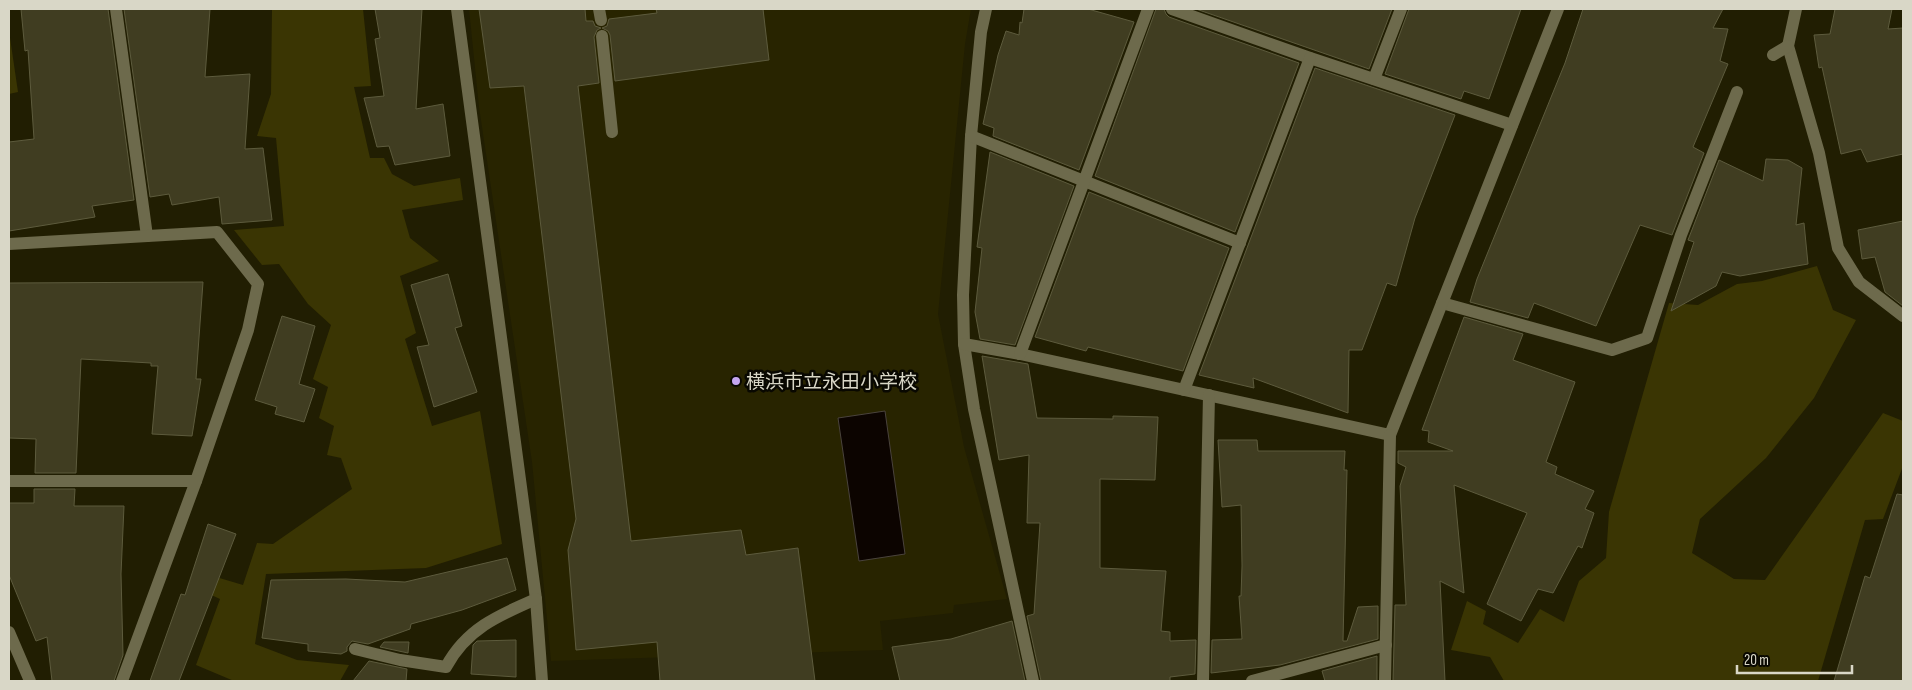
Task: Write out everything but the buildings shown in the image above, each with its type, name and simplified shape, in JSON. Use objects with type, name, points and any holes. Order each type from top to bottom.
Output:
[{"type":"street","points":[[116,9],[147,236]]},
{"type":"street","points":[[457,9],[536,599],[542,681]]},
{"type":"street","points":[[986,9],[981,32],[971,136],[963,295],[964,344],[974,409],[1033,681]]},
{"type":"street","points":[[1020,354],[1148,9]]},
{"type":"street","points":[[1172,9],[1310,58],[1512,125]]},
{"type":"street","points":[[1374,79],[1401,9]]},
{"type":"street","points":[[1385,681],[1390,434],[1558,9]]},
{"type":"street","points":[[1796,9],[1788,46],[1819,153],[1838,248],[1859,282],[1903,316]]},
{"type":"street","points":[[602,36],[612,132]]},
{"type":"street","points":[[1773,55],[1788,46]]},
{"type":"street","points":[[1184,390],[1310,58]]},
{"type":"street","points":[[1442,303],[1612,350],[1647,338],[1681,235],[1737,92]]},
{"type":"street","points":[[971,136],[1240,243]]},
{"type":"street","points":[[9,244],[217,232],[258,284],[248,330],[196,481],[122,681]]},
{"type":"street","points":[[964,344],[1020,354],[1390,434]]},
{"type":"street","points":[[1204,681],[1209,395]]},
{"type":"street","points":[[9,480],[196,481]]},
{"type":"street","points":[[355,649],[400,660],[446,667],[454,653],[472,633],[505,612],[536,599]]},
{"type":"street","points":[[9,632],[30,681]]},
{"type":"street","points":[[1252,681],[1386,645]]},
{"type":"shaded area","points":[[272,9],[363,9],[371,86],[354,87],[370,158],[384,158],[392,174],[414,186],[460,178],[463,200],[402,210],[410,238],[439,261],[400,276],[416,333],[405,339],[432,426],[480,411],[502,544],[426,568],[266,574],[255,644],[297,660],[349,665],[340,681],[234,681],[196,665],[220,599],[192,586],[196,571],[243,585],[257,543],[273,544],[352,489],[341,458],[327,455],[334,426],[319,418],[328,387],[313,379],[331,325],[308,304],[279,264],[262,265],[234,230],[284,226],[276,138],[257,136],[271,94]]},
{"type":"shaded area","name":"横浜市立永田小学校","points":[[469,9],[971,9],[965,44],[938,314],[964,447],[1007,599],[954,605],[953,613],[880,621],[883,650],[551,661],[532,462],[479,107]]},
{"type":"shaded area","points":[[9,31],[18,92],[9,94]]},
{"type":"shaded area","points":[[1817,266],[1833,310],[1856,320],[1814,398],[1766,458],[1700,519],[1692,553],[1734,579],[1765,580],[1883,413],[1903,421],[1903,466],[1883,519],[1865,520],[1818,681],[1504,681],[1490,657],[1451,650],[1467,601],[1486,611],[1483,624],[1518,643],[1540,609],[1564,622],[1579,581],[1606,558],[1609,512],[1669,303],[1698,305],[1737,284],[1762,281]]},
{"type":"shaded area","points":[[885,411],[905,554],[859,561],[838,418]]},
{"type":"place","name":"横浜市立永田小学校","points":[[736,381]]}]
